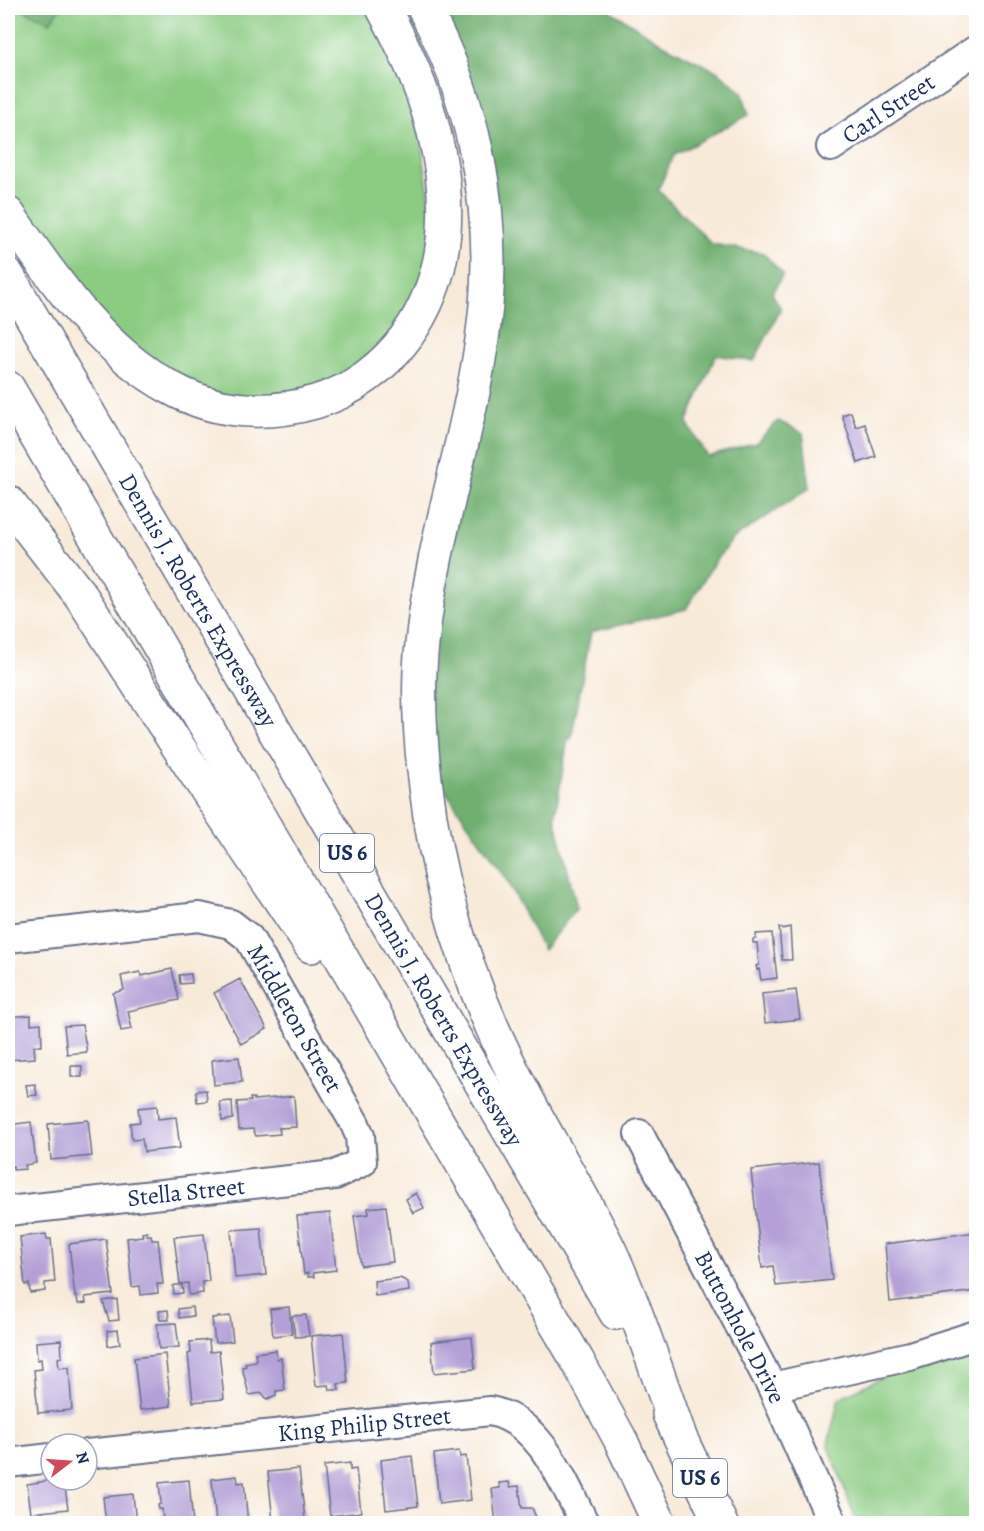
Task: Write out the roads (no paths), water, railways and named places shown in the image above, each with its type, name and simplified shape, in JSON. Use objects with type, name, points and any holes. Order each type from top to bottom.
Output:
[{"type":"highway","points":[[8,214],[58,282],[105,336],[126,357],[169,388],[210,405],[254,411],[300,407],[345,390],[382,364],[412,329],[432,289],[443,242],[444,194],[433,130],[411,63],[383,8]]},
{"type":"highway","points":[[424,8],[442,46],[469,121],[483,199],[488,269],[478,367],[438,550],[422,646],[420,720],[431,825],[459,942],[489,1022],[526,1099],[588,1207],[611,1253],[679,1434]]},
{"type":"highway","name":"Dennis J. Roberts Expressway","points":[[8,276],[587,1262],[679,1434],[721,1524]]},
{"type":"highway","name":"US 6","points":[[8,388],[577,1360],[620,1439],[660,1524]]},
{"type":"highway","points":[[8,502],[41,542],[91,611],[192,768],[486,1205]]},
{"type":"street","name":"Carl Street","points":[[831,147],[976,50]]},
{"type":"street","name":"Middleton Street","points":[[8,938],[199,917],[220,920],[241,930],[255,946],[280,987],[355,1124],[360,1136],[362,1162]]},
{"type":"street","name":"Buttonhole Drive","points":[[639,1134],[772,1387],[833,1524]]},
{"type":"street","name":"Stella Street","points":[[8,1211],[335,1175],[362,1162]]},
{"type":"street","points":[[772,1387],[910,1356],[976,1335]]},
{"type":"street","name":"King Philip Street","points":[[99,1453],[489,1411],[513,1418],[530,1431],[585,1524]]},
{"type":"street","points":[[8,1463],[39,1459]]}]
